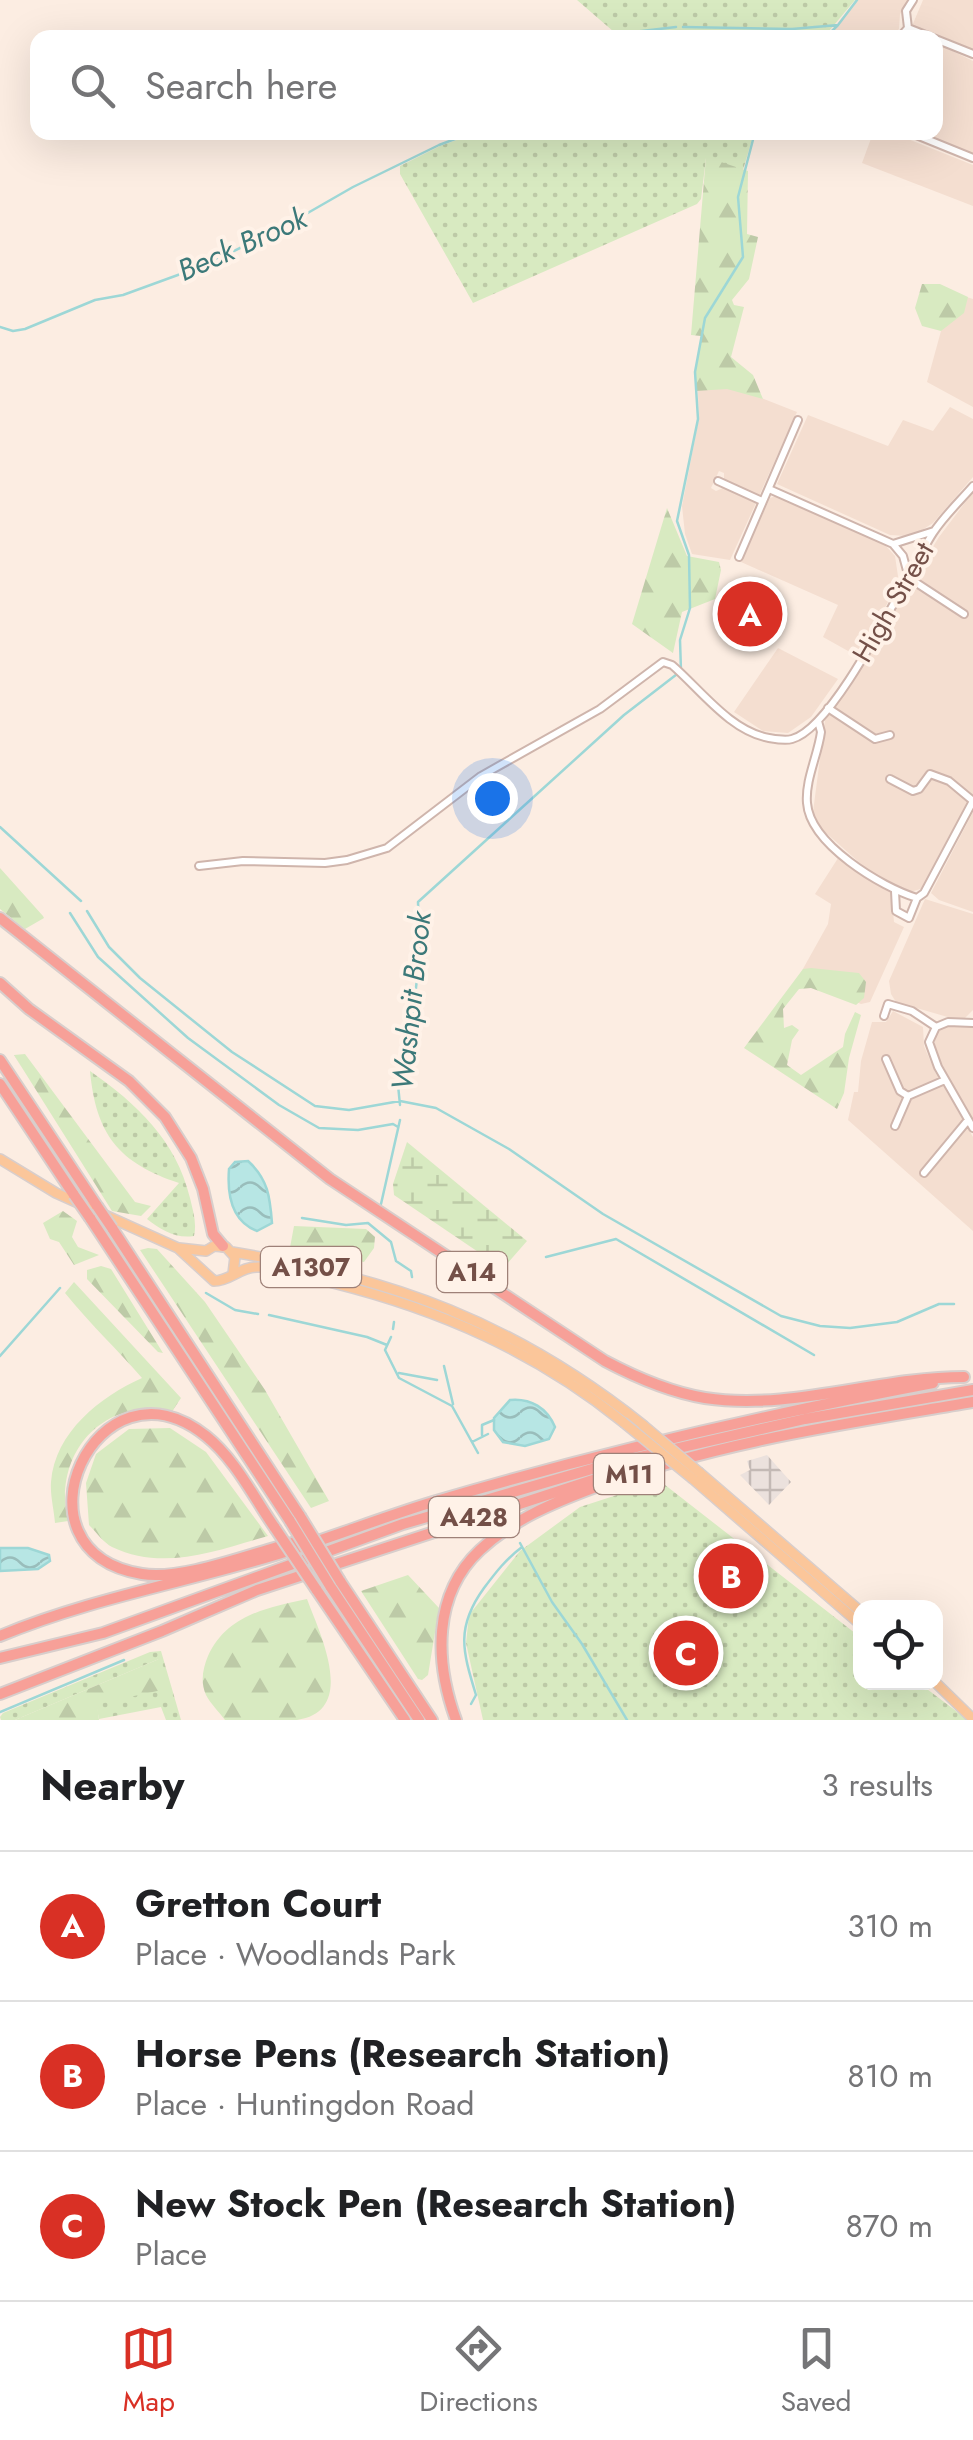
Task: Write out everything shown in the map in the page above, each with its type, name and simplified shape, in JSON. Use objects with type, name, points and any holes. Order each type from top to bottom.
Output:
[{"type":"highway","name":"A14","points":[[0,918],[330,1178],[605,1361],[634,1376],[687,1394],[728,1400],[780,1398],[930,1377],[968,1376]]},
{"type":"highway","points":[[0,983],[129,1081],[166,1117],[191,1158],[213,1234],[227,1249]]},
{"type":"highway","points":[[0,1060],[112,1228],[419,1720]]},
{"type":"highway","points":[[0,1084],[295,1519]]},
{"type":"highway","name":"A14","points":[[366,1524],[618,1450],[968,1376]]},
{"type":"highway","points":[[0,1658],[102,1633],[403,1524],[517,1490],[690,1444],[805,1419],[973,1390]]},
{"type":"highway","name":"M11","points":[[456,1720],[442,1671],[439,1641],[443,1616],[470,1561],[516,1523],[560,1500],[629,1474],[714,1451],[838,1424],[973,1402]]},
{"type":"highway","points":[[366,1524],[172,1574],[140,1574],[104,1560],[86,1542],[72,1504],[75,1474],[90,1445],[122,1421],[148,1416],[173,1418],[196,1429],[215,1444],[275,1528],[316,1589],[404,1720]]},
{"type":"highway","name":"A428","points":[[257,1590],[671,1455],[690,1444]]},
{"type":"highway","points":[[0,1636],[65,1611],[275,1556],[366,1524]]},
{"type":"highway","name":"A428","points":[[0,1694],[146,1638],[403,1524]]},
{"type":"highway","points":[[335,1583],[432,1720]]},
{"type":"main road","points":[[0,1159],[68,1199],[178,1248],[214,1281],[231,1276],[236,1263],[227,1249],[178,1248]]},
{"type":"main road","name":"A1307","points":[[227,1249],[350,1276],[477,1320],[557,1362],[643,1425],[853,1612]]},
{"type":"main road","points":[[201,1269],[206,1250]]},
{"type":"main road","name":"A1307","points":[[231,1276],[258,1267],[280,1270],[406,1303],[458,1322],[531,1358],[696,1476]]},
{"type":"main road","points":[[943,1690],[973,1719]]},
{"type":"street","points":[[913,30],[908,28],[906,11],[914,0]]},
{"type":"street","points":[[943,42],[973,54]]},
{"type":"street","points":[[929,140],[973,158]]},
{"type":"street","points":[[739,557],[798,420]]},
{"type":"street","points":[[718,482],[762,502]]},
{"type":"street","name":"High Street","points":[[818,721],[909,578],[934,531],[973,486]]},
{"type":"street","points":[[768,489],[893,544],[903,556],[909,578],[964,614]]},
{"type":"street","points":[[893,544],[934,531]]},
{"type":"street","points":[[199,866],[325,863],[387,848],[481,776],[600,709],[658,664],[668,662],[729,718],[759,736],[792,739],[818,721],[820,743],[806,802],[810,820],[820,837],[895,891],[917,898]]},
{"type":"street","points":[[828,708],[875,740],[890,735]]},
{"type":"street","points":[[890,779],[912,791],[919,789],[930,774],[938,775],[973,801],[909,918],[899,915],[895,891]]},
{"type":"street","points":[[884,1016],[888,1004],[912,1012],[936,1027]]},
{"type":"street","points":[[924,1174],[971,1124],[930,1048],[931,1035],[936,1027],[948,1022],[973,1023]]},
{"type":"street","points":[[886,1060],[900,1092],[908,1096]]},
{"type":"street","points":[[895,1126],[908,1096],[946,1080]]},
{"type":"shaded area","points":[[858,0],[909,0],[900,14],[898,30],[833,30]]},
{"type":"shaded area","points":[[923,0],[973,0],[973,52],[943,39],[943,30],[912,26]]},
{"type":"shaded area","points":[[943,46],[973,61],[973,156],[933,140],[943,140]]},
{"type":"shaded area","points":[[870,140],[910,140],[973,165],[973,206],[862,163]]},
{"type":"shaded area","points":[[957,294],[973,299],[973,407],[927,382],[941,331]]},
{"type":"shaded area","points":[[697,373],[797,412],[759,496],[724,481],[724,473],[719,471],[711,488],[723,488],[756,503],[730,560],[692,554],[685,534],[682,506],[699,418]]},
{"type":"shaded area","points":[[950,407],[973,419],[973,477],[933,523],[922,530],[906,536],[890,535],[777,484],[808,415],[888,446],[903,420],[933,431]]},
{"type":"shaded area","points":[[973,492],[973,794],[924,888],[910,892],[870,872],[816,824],[813,812],[825,720],[939,537]]},
{"type":"shaded area","points":[[776,496],[885,545],[895,556],[899,583],[857,656],[823,637],[838,605],[741,562],[770,498]]},
{"type":"shaded area","points":[[778,648],[838,679],[811,717],[788,733],[763,731],[734,712]]},
{"type":"shaded area","points":[[973,812],[973,912],[939,900],[931,893]]},
{"type":"shaded area","points":[[840,855],[891,890],[894,922],[904,927],[870,1002],[861,1004],[799,976],[828,924],[831,904],[815,894]]},
{"type":"shaded area","points":[[925,899],[973,914],[973,1010],[965,1018],[951,1018],[896,1002],[891,994],[889,981]]},
{"type":"shaded area","points":[[893,1011],[923,1027],[924,1046],[935,1072],[973,1137],[973,1231],[848,1120],[854,1092],[858,1092],[861,1061],[872,1022],[886,1022]]},
{"type":"shaded area","points":[[955,1024],[973,1026],[973,1121],[936,1053],[934,1034]]},
{"type":"shaded area","points":[[767,1455],[791,1482],[769,1505],[740,1475],[750,1470],[747,1461]]},
{"type":"green space","points":[[577,0],[855,0],[830,30],[612,30]]},
{"type":"green space","points":[[457,140],[752,140],[743,170],[706,158],[697,204],[473,303],[400,174],[400,166]]},
{"type":"green space","points":[[706,157],[748,171],[747,234],[758,237],[749,279],[732,300],[734,305],[744,307],[731,357],[753,375],[763,399],[727,389],[696,391],[701,336],[691,335]]},
{"type":"green space","points":[[922,284],[940,284],[968,297],[964,313],[941,331],[922,326],[915,308]]},
{"type":"green space","points":[[667,508],[687,556],[719,562],[721,570],[715,599],[682,612],[673,653],[632,624]]},
{"type":"green space","points":[[0,868],[44,918],[25,929],[0,909]]},
{"type":"green space","points":[[803,969],[859,973],[866,982],[864,998],[856,1005],[811,988],[799,989],[783,1009],[784,1028],[792,1025],[799,1030],[792,1040],[787,1065],[801,1075],[843,1047],[855,1012],[861,1015],[837,1109],[744,1048]]},
{"type":"green space","points":[[25,1054],[135,1202],[151,1206],[141,1216],[112,1211],[14,1055]]},
{"type":"green space","points":[[90,1071],[139,1110],[165,1141],[184,1177],[194,1217],[194,1236],[169,1233],[147,1219],[179,1183],[141,1166],[114,1144],[98,1113]]},
{"type":"green space","points":[[407,1142],[527,1241],[507,1264],[496,1264],[394,1195],[393,1184]]},
{"type":"green space","points":[[63,1211],[77,1221],[72,1237],[78,1247],[99,1255],[74,1265],[59,1242],[50,1239],[43,1223]]},
{"type":"green space","points":[[294,1226],[366,1229],[375,1237],[374,1248],[364,1262],[289,1253]]},
{"type":"green space","points":[[157,1249],[205,1302],[265,1390],[329,1501],[311,1508],[140,1250]]},
{"type":"green space","points":[[101,1266],[111,1269],[163,1353],[87,1279],[87,1270]]},
{"type":"green space","points":[[74,1282],[181,1398],[171,1413],[124,1413],[88,1435],[68,1474],[68,1521],[55,1523],[51,1482],[54,1464],[70,1432],[96,1406],[142,1378],[65,1293]]},
{"type":"green space","points":[[170,1428],[206,1452],[268,1536],[190,1556],[151,1558],[112,1547],[89,1525],[86,1483],[96,1454],[129,1429]]},
{"type":"green space","points":[[660,1481],[853,1632],[853,1690],[928,1690],[968,1720],[483,1720],[466,1643],[469,1615],[520,1551],[580,1507]]},
{"type":"green space","points":[[408,1575],[439,1608],[428,1675],[422,1680],[361,1591]]},
{"type":"green space","points":[[307,1599],[330,1668],[331,1686],[326,1702],[316,1714],[297,1720],[225,1720],[203,1685],[205,1665],[216,1642],[249,1616]]},
{"type":"green space","points":[[161,1651],[181,1720],[166,1720],[161,1707],[99,1719],[96,1704],[159,1659],[15,1720],[1,1720],[3,1713],[150,1652]]},
{"type":"green space","points":[[159,1659],[171,1688],[97,1704],[99,1720],[15,1720]]},
{"type":"water","points":[[248,1161],[264,1182],[270,1205],[272,1223],[257,1231],[236,1214],[229,1188],[229,1169],[235,1162]]},
{"type":"water","points":[[510,1400],[525,1401],[543,1410],[555,1427],[549,1439],[525,1446],[503,1442],[494,1430],[494,1418]]},
{"type":"water","points":[[0,1548],[28,1548],[49,1555],[50,1561],[38,1569],[0,1571]]},
{"type":"waterway","name":"Beck Brook","points":[[683,27],[792,29],[838,25],[857,0]]},
{"type":"waterway","name":"Washpit Brook","points":[[833,30],[838,25]]},
{"type":"waterway","name":"Beck Brook","points":[[650,30],[676,27]]},
{"type":"waterway","name":"Beck Brook","points":[[0,327],[25,329],[95,300],[123,295],[208,264],[353,187],[452,140]]},
{"type":"waterway","name":"Washpit Brook","points":[[400,1105],[398,1085],[409,1048],[420,953],[418,902],[624,715],[681,671],[680,640],[690,608],[689,555],[677,521],[698,419],[695,372],[705,318],[743,257],[738,197],[753,140]]},
{"type":"waterway","points":[[0,827],[81,901]]},
{"type":"waterway","points":[[87,911],[109,947],[140,978],[232,1052],[315,1106],[349,1110],[400,1101],[436,1108],[509,1149],[603,1214],[781,1316],[820,1326],[850,1328],[897,1322],[939,1304],[954,1304]]},
{"type":"waterway","points":[[70,913],[98,957],[188,1038],[279,1105],[319,1128],[358,1130],[393,1124],[398,1127]]},
{"type":"waterway","name":"Washpit Brook","points":[[381,1204],[400,1120]]},
{"type":"waterway","name":"Washpit Brook","points":[[302,1218],[346,1225],[368,1223],[391,1242],[396,1261],[411,1271],[412,1277]]},
{"type":"waterway","points":[[546,1257],[616,1239],[814,1355]]},
{"type":"waterway","points":[[0,1356],[60,1288]]},
{"type":"waterway","points":[[206,1293],[235,1310],[258,1314]]},
{"type":"waterway","points":[[269,1315],[387,1345]]},
{"type":"waterway","name":"Washpit Brook","points":[[393,1329],[394,1322]]},
{"type":"waterway","name":"Washpit Brook","points":[[391,1337],[385,1350],[399,1378],[452,1406],[478,1453]]},
{"type":"waterway","points":[[444,1366],[453,1404]]},
{"type":"waterway","points":[[399,1373],[437,1380]]},
{"type":"waterway","points":[[482,1435],[482,1425],[494,1420]]},
{"type":"waterway","points":[[472,1442],[488,1434]]},
{"type":"waterway","name":"Washpit Brook","points":[[520,1543],[552,1602],[627,1720]]},
{"type":"waterway","points":[[471,1704],[476,1695],[465,1653],[465,1628],[475,1602],[506,1561],[522,1547]]},
{"type":"waterway","points":[[0,1712],[124,1660]]},
{"type":"place","name":"Gretton Court","points":[[750,614]]},
{"type":"place","name":"Horse Pens (Research Station)","points":[[731,1576]]},
{"type":"place","name":"New Stock Pen (Research Station)","points":[[686,1653]]}]
